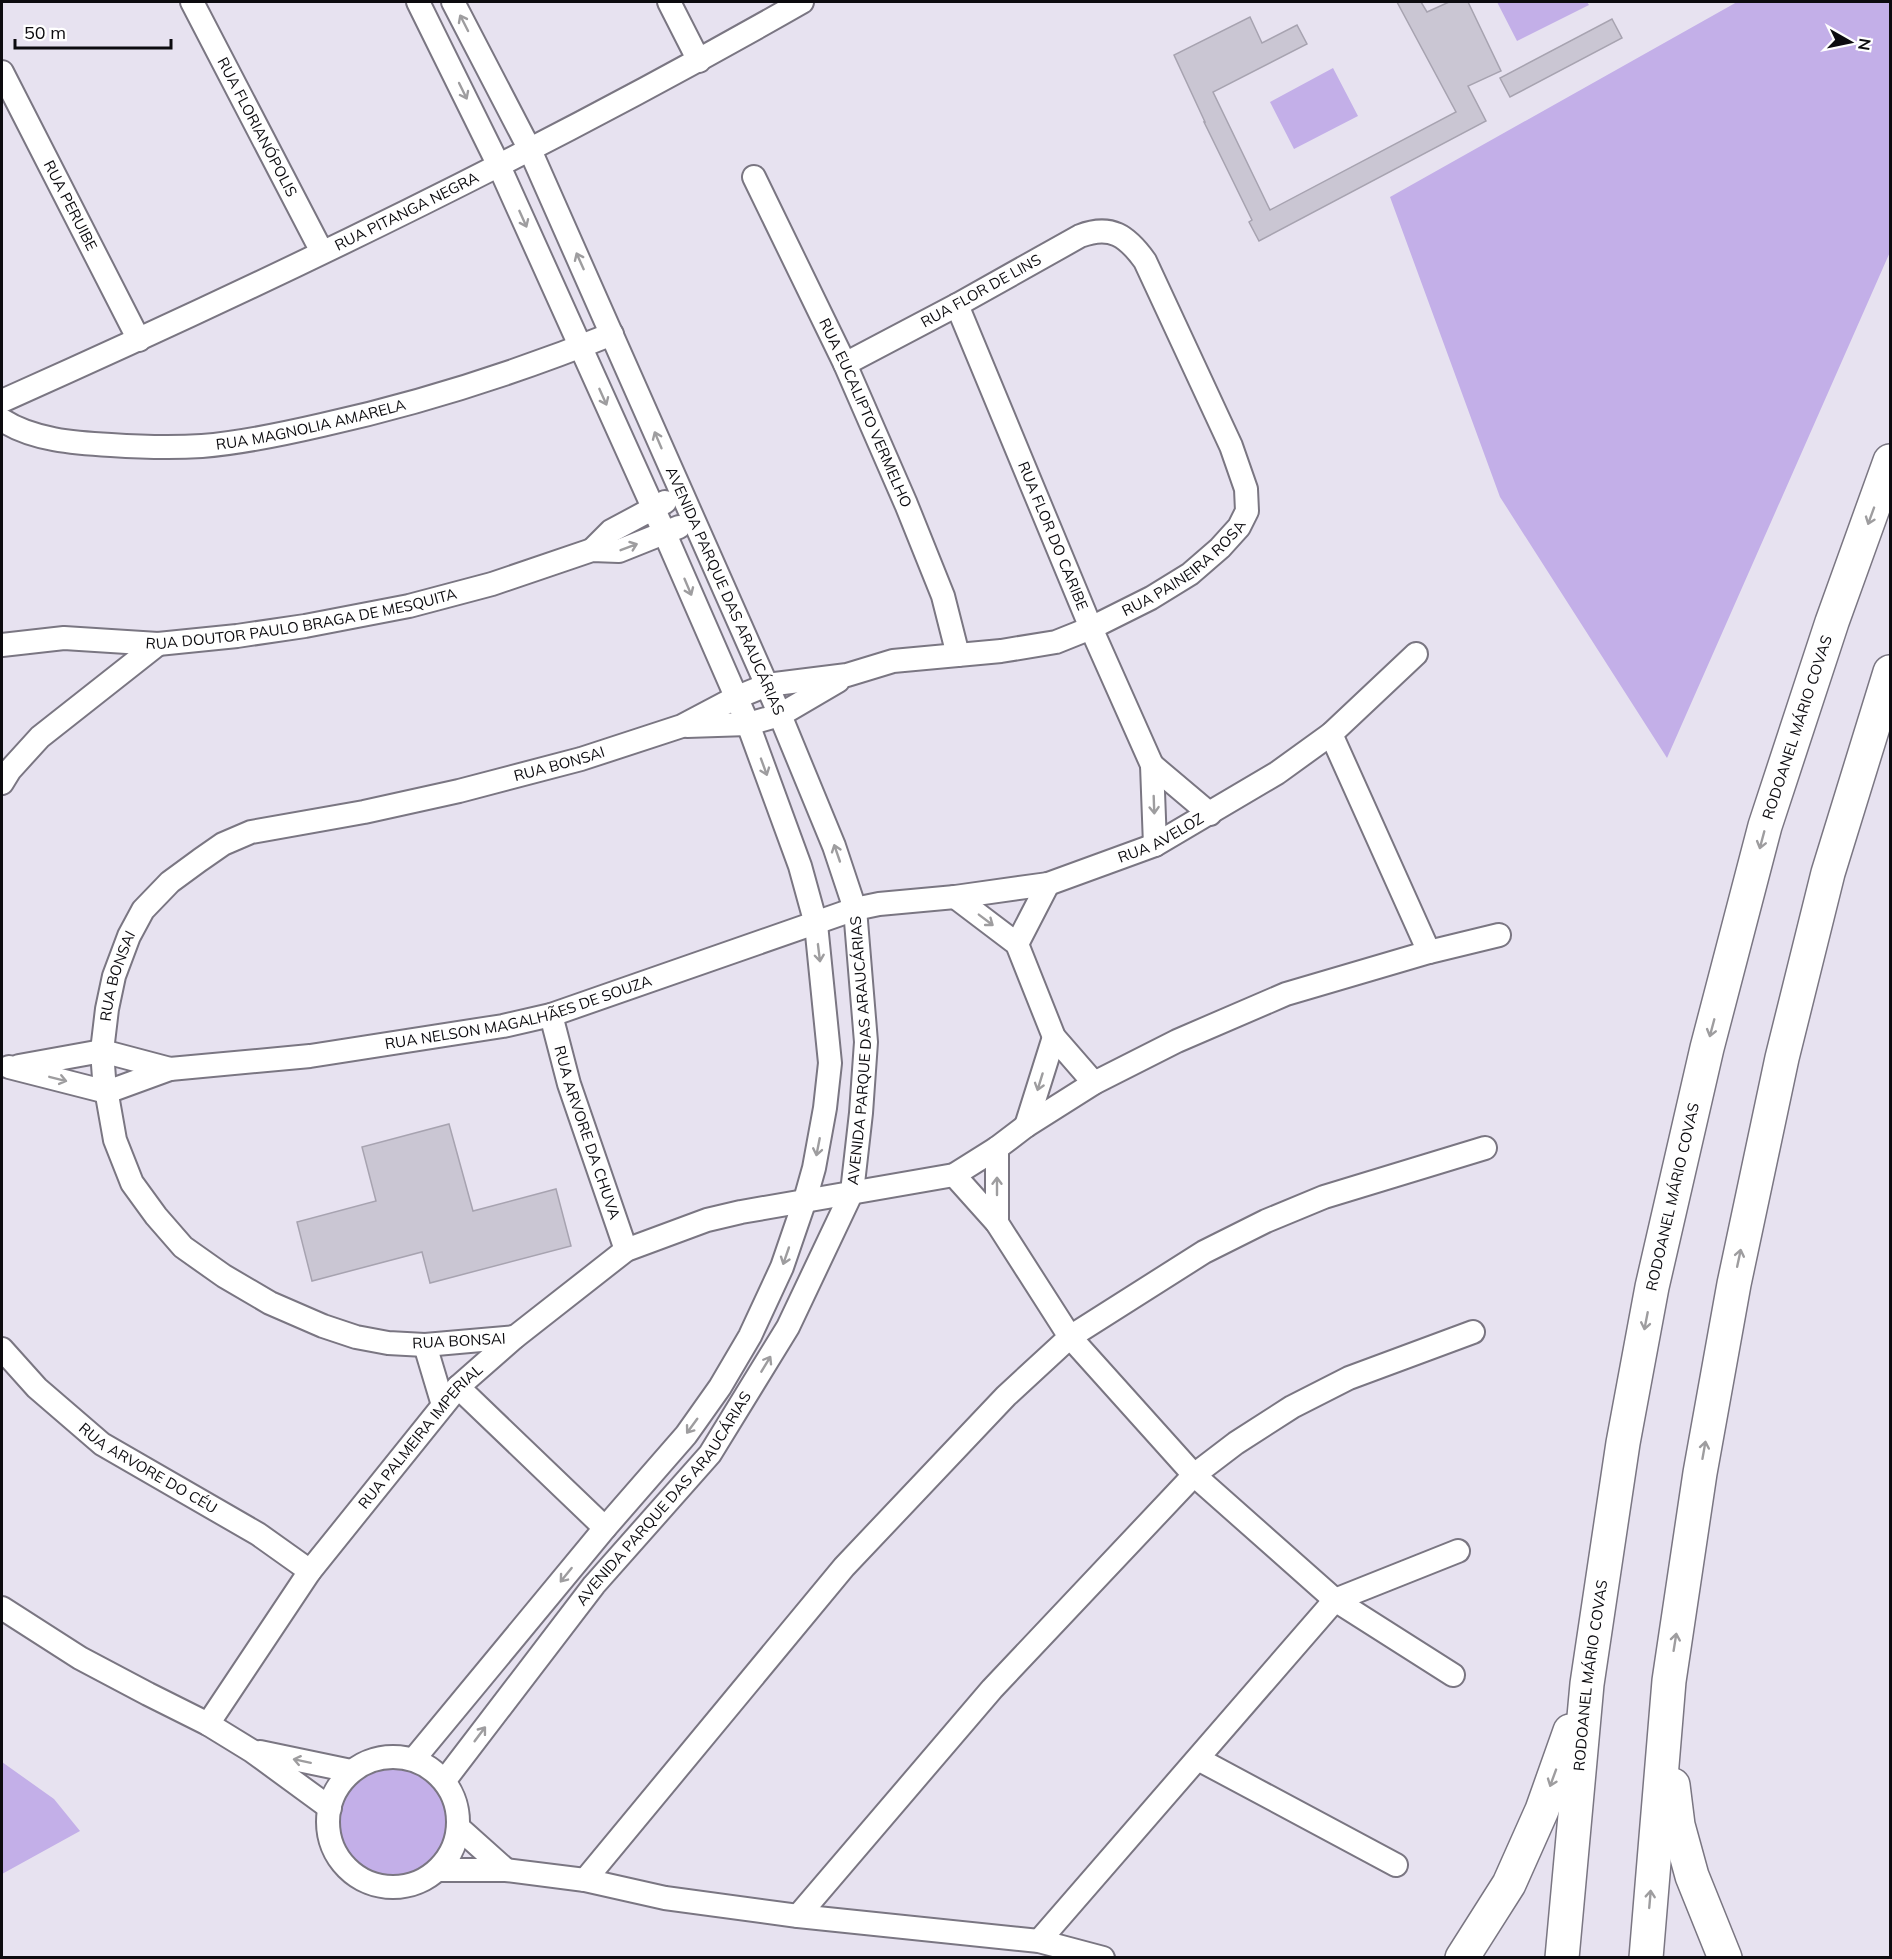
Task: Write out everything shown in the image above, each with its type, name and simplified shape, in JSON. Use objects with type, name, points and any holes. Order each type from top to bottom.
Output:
[{"type":"highway","name":"RODOANEL MÁRIO COVAS","points":[[1562,1958],[1587,1684],[1629,1410],[1652,1287],[1707,1048],[1766,826],[1832,622],[1890,460]]},
{"type":"highway","points":[[1646,1958],[1669,1681],[1700,1473],[1730,1306],[1782,1058],[1828,873],[1890,672]]},
{"type":"highway","points":[[1669,1681],[1673,1785],[1678,1825],[1692,1876],[1725,1958]]},
{"type":"highway","points":[[1462,1958],[1509,1884],[1526,1850],[1587,1684]]},
{"type":"street","name":"RUA FLORIANÓPOLIS","points":[[192,2],[322,252]]},
{"type":"street","name":"AVENIDA PARQUE DAS ARAUCÁRIAS","points":[[414,1759],[605,1528],[686,1435],[720,1387],[750,1336],[782,1267],[805,1200],[814,1168],[825,1108],[830,1063],[816,924],[800,866],[748,724],[499,166],[418,2]]},
{"type":"street","name":"AVENIDA PARQUE DAS ARAUCÁRIAS","points":[[445,1780],[594,1585],[710,1454],[788,1327],[852,1192],[866,1042],[855,909],[834,846],[780,715],[530,150],[453,2]]},
{"type":"street","points":[[669,2],[699,61]]},
{"type":"street","name":"RUA PITANGA NEGRA","points":[[2,401],[140,340],[499,166],[699,61],[802,2]]},
{"type":"street","points":[[449,64],[477,48]]},
{"type":"street","name":"RUA PERUIBE","points":[[2,72],[140,340]]},
{"type":"street","name":"RUA EUCALIPTO VERMELHO","points":[[754,177],[845,364],[906,504],[943,596],[958,655]]},
{"type":"street","name":"RUA FLOR DE LINS","points":[[845,364],[1080,236],[1091,232],[1120,234]]},
{"type":"street","name":"RUA PAINEIRA ROSA","points":[[847,675],[893,661],[1001,651],[1056,642],[1151,598],[1190,574],[1220,548],[1239,527],[1247,511],[1246,489],[1226,435],[1145,261],[1133,244],[1120,234]]},
{"type":"street","name":"RUA FLOR DO CARIBE","points":[[957,305],[1090,628],[1152,765]]},
{"type":"street","name":"RUA MAGNOLIA AMARELA","points":[[2,420],[16,430],[93,444],[144,447],[202,446],[273,436],[352,419],[491,378],[612,334]]},
{"type":"street","name":"RUA DOUTOR PAULO BRAGA DE MESQUITA","points":[[592,550],[611,531],[653,507],[682,495]]},
{"type":"street","name":"RUA DOUTOR PAULO BRAGA DE MESQUITA","points":[[2,645],[64,638],[158,644],[305,626],[409,606],[492,584],[592,550],[619,551],[693,522]]},
{"type":"street","points":[[2,783],[10,770],[40,737],[158,644]]},
{"type":"street","name":"RUA AVELOZ","points":[[855,909],[879,904],[955,897],[1048,884],[1155,845],[1277,773],[1331,734],[1416,654]]},
{"type":"street","points":[[682,726],[735,698],[766,686],[847,675]]},
{"type":"street","points":[[682,726],[748,724],[780,715],[847,675]]},
{"type":"street","name":"RUA BONSAI","points":[[515,1337],[425,1345],[388,1343],[367,1339],[323,1326],[270,1303],[224,1276],[183,1247],[132,1183],[115,1140],[102,1051],[114,976],[129,936],[143,910],[170,882],[224,844],[251,832],[364,812],[459,791],[581,759],[682,726]]},
{"type":"street","points":[[1331,734],[1429,952]]},
{"type":"street","points":[[1152,765],[1210,814]]},
{"type":"street","points":[[1152,765],[1155,845]]},
{"type":"street","points":[[1017,944],[1048,884]]},
{"type":"street","points":[[955,897],[1017,944],[1054,1037],[1094,1083]]},
{"type":"street","name":"RUA NELSON MAGALHÃES DE SOUZA","points":[[107,1092],[170,1069],[310,1056],[503,1026],[551,1015],[855,909]]},
{"type":"street","points":[[1454,1675],[1335,1600],[1194,1475],[1071,1337],[997,1223],[954,1175],[997,1149],[1026,1126],[1094,1083],[1177,1041],[1286,994],[1429,952],[1499,935]]},
{"type":"street","name":"RUA ARVORE DA CHUVA","points":[[551,1015],[569,1084],[627,1250]]},
{"type":"street","points":[[1026,1126],[1054,1037]]},
{"type":"street","name":"RUA NELSON MAGALHÃES DE SOUZA","points":[[5,1067],[102,1051],[170,1069]]},
{"type":"street","points":[[5,1067],[107,1092]]},
{"type":"street","points":[[585,1880],[844,1567],[1006,1396],[1071,1337],[1204,1252],[1266,1221],[1324,1197],[1485,1148]]},
{"type":"street","points":[[997,1149],[997,1223]]},
{"type":"street","name":"RUA PALMEIRA IMPERIAL","points":[[208,1724],[310,1571],[458,1387],[515,1337],[627,1250],[707,1220],[741,1212],[954,1175]]},
{"type":"street","points":[[798,1916],[992,1689],[1194,1475],[1236,1443],[1292,1407],[1349,1378],[1473,1332]]},
{"type":"street","points":[[425,1345],[443,1405]]},
{"type":"street","name":"RUA ARVORE DO CÉU","points":[[2,1349],[37,1388],[102,1444],[258,1534],[310,1571]]},
{"type":"street","points":[[458,1387],[605,1528]]},
{"type":"street","points":[[1040,1941],[1335,1600],[1458,1551]]},
{"type":"street","points":[[2,1608],[80,1658],[208,1724],[252,1751],[330,1808]]},
{"type":"street","points":[[252,1751],[351,1771]]},
{"type":"street","points":[[393,1756],[414,1759],[431,1767],[445,1780],[456,1803],[459,1828],[452,1851],[438,1870],[420,1882],[400,1887],[379,1886],[360,1878],[344,1865],[332,1847],[327,1827],[330,1808],[339,1785],[351,1771],[370,1760],[393,1756]]},
{"type":"street","points":[[1198,1759],[1396,1865]]},
{"type":"street","points":[[459,1828],[506,1870]]},
{"type":"street","points":[[438,1870],[506,1870],[585,1880],[665,1898],[798,1916],[1040,1941],[1103,1958]]},
{"type":"shaded area","points":[[1497,2],[1587,2],[1589,5],[1517,41]]},
{"type":"shaded area","points":[[1737,2],[1890,2],[1890,252],[1667,758],[1500,497],[1390,197]]},
{"type":"shaded area","points":[[1333,68],[1358,116],[1294,149],[1270,102]]},
{"type":"shaded area","points":[[2,1762],[54,1799],[80,1831],[2,1874]]},
{"type":"shaded area","points":[[393,1768],[414,1772],[431,1784],[443,1801],[447,1822],[443,1843],[431,1860],[414,1872],[393,1876],[372,1872],[355,1860],[343,1843],[339,1822],[343,1801],[355,1784],[372,1772]]},
{"type":"building","points":[[1397,2],[1421,2],[1427,12],[1449,2],[1468,2],[1501,71],[1468,86],[1486,121],[1259,241],[1249,222],[1252,220],[1174,55],[1250,17],[1262,43],[1297,25],[1307,44],[1213,92],[1270,210],[1456,112]]},
{"type":"building","points":[[1612,19],[1622,38],[1510,97],[1500,78]]},
{"type":"building","points":[[449,1124],[473,1211],[556,1189],[571,1246],[430,1283],[422,1252],[312,1281],[297,1222],[376,1201],[362,1147]]}]
